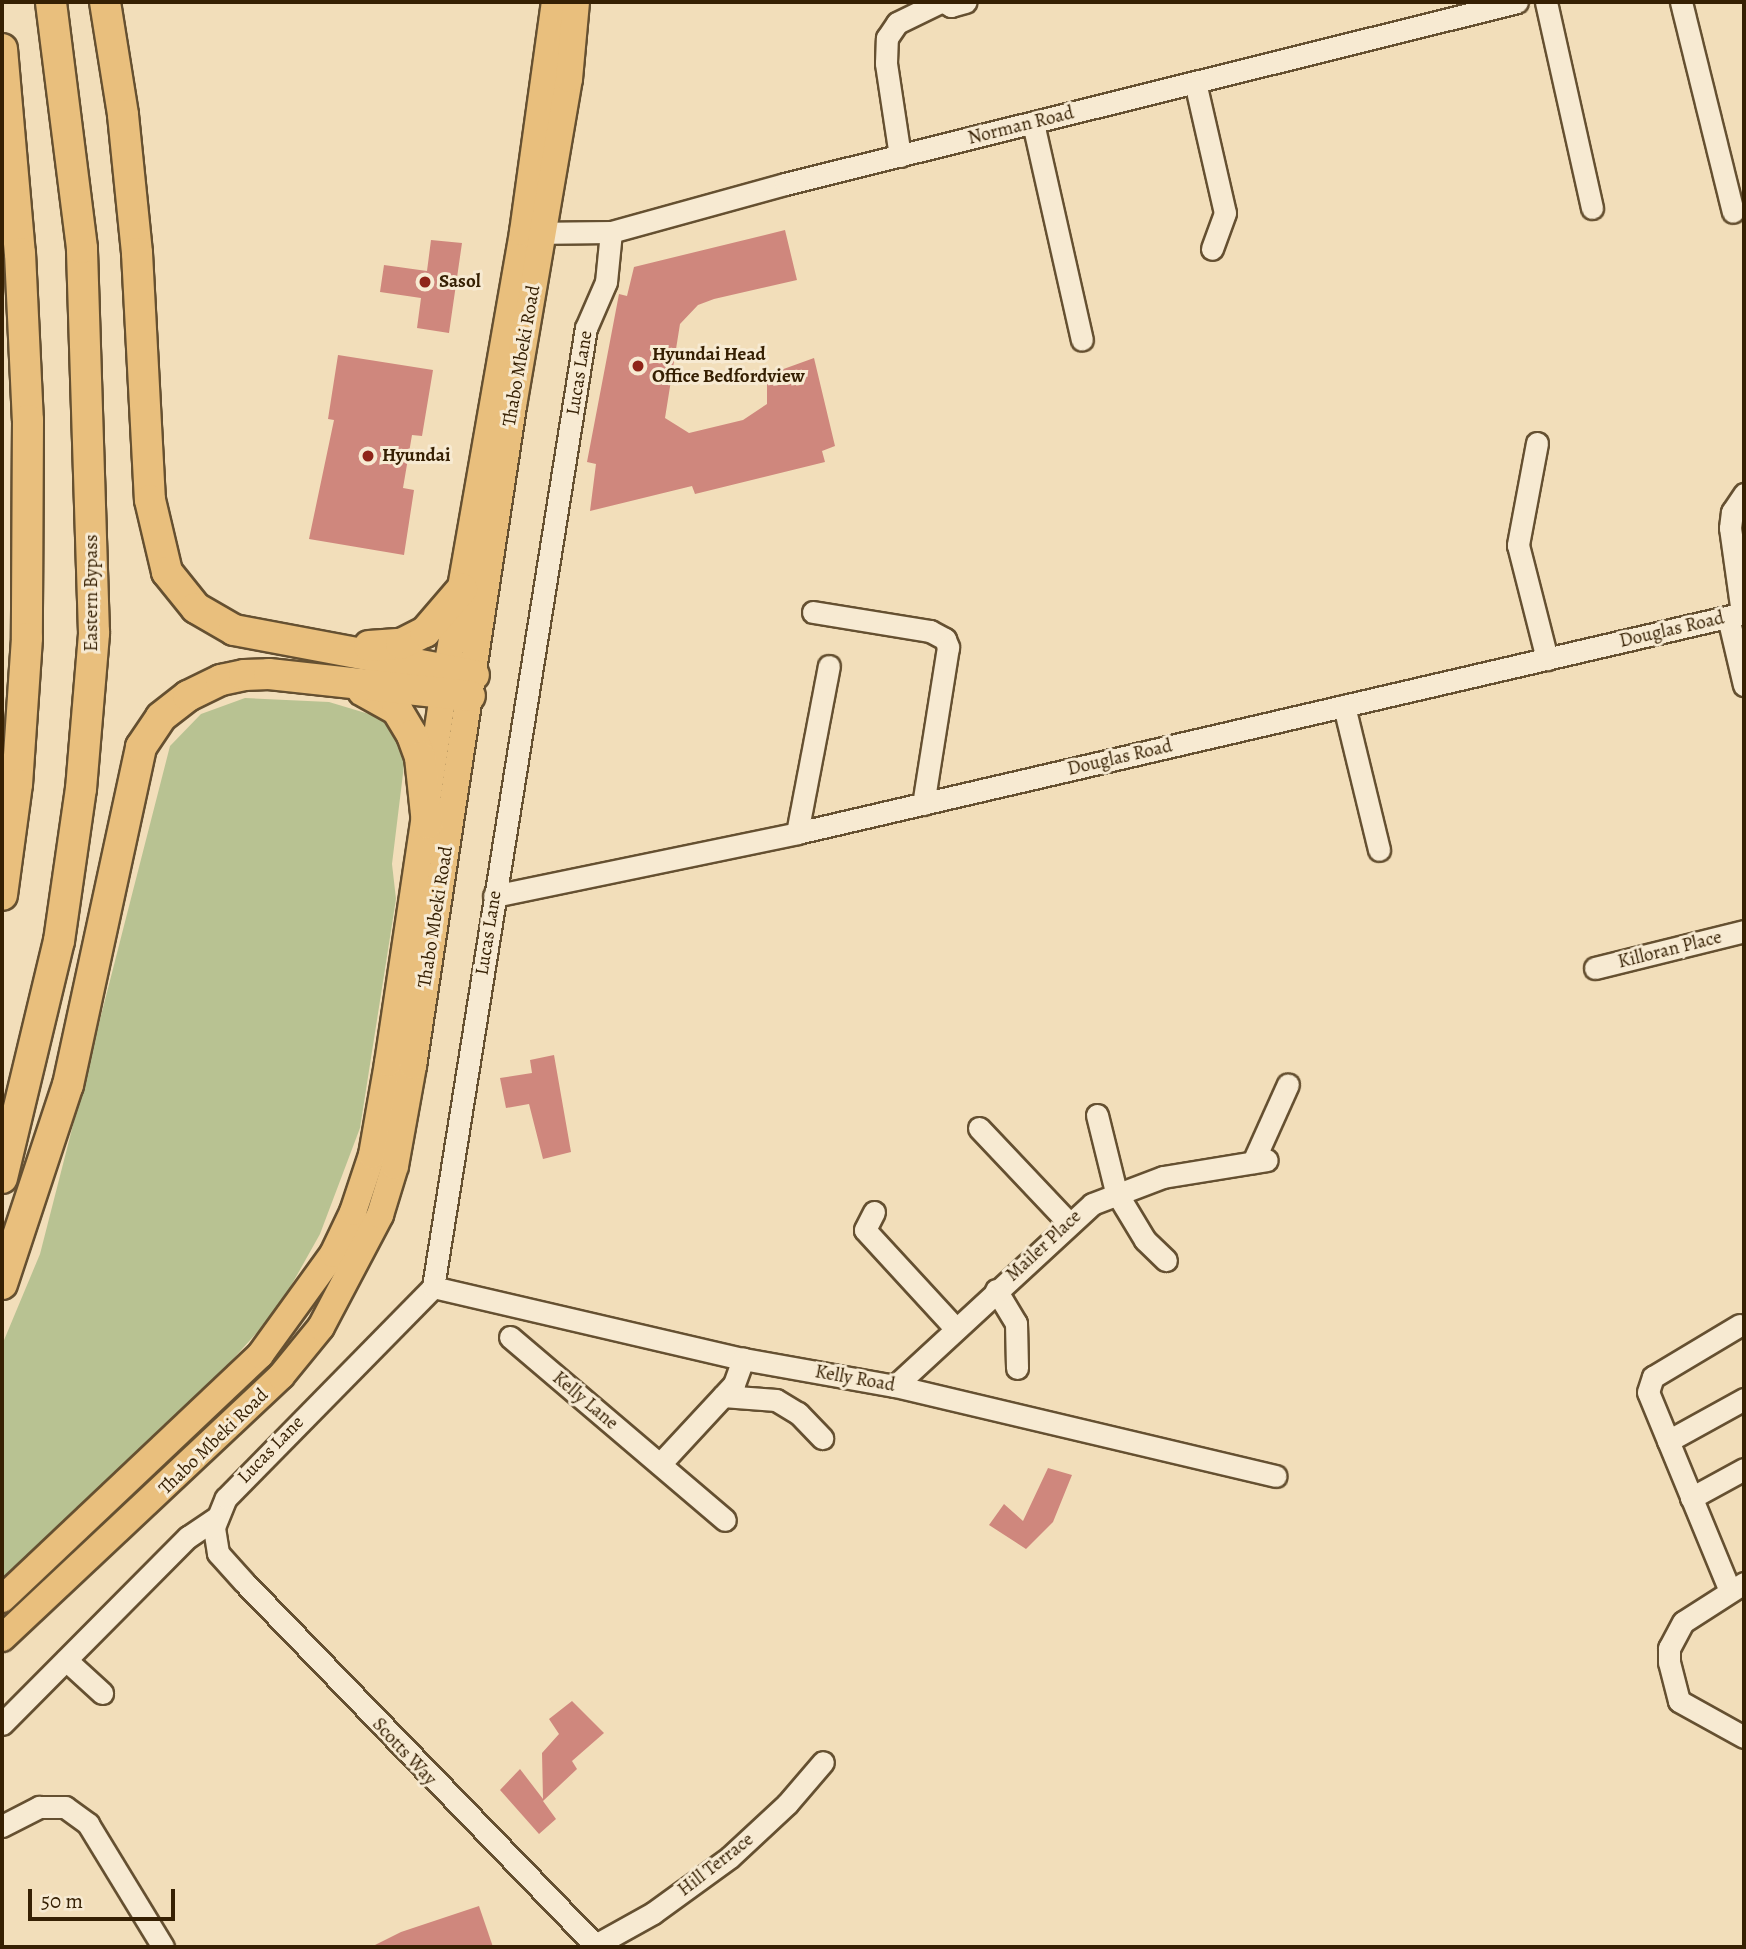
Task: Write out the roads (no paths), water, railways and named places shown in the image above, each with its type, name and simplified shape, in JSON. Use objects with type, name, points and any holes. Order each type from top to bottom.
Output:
[{"type":"highway","name":"Eastern Bypass","points":[[2,1178],[59,941],[81,789],[94,633],[82,248],[51,2]]},
{"type":"highway","points":[[105,2],[123,115],[135,239],[150,500],[156,541],[167,572],[196,608],[234,630],[330,649],[459,683]]},
{"type":"highway","points":[[2,49],[20,253],[28,447],[27,638],[18,784],[2,895]]},
{"type":"highway","points":[[330,649],[414,639],[435,623],[462,589]]},
{"type":"highway","points":[[2,1284],[68,1085],[141,747],[161,718],[188,696],[221,680],[269,674],[319,679],[459,683]]},
{"type":"highway","points":[[319,679],[374,694],[397,710],[420,757],[427,824]]},
{"type":"main road","name":"Thabo Mbeki Road","points":[[2,1638],[281,1377],[321,1327],[351,1276],[380,1215],[395,1166],[459,683],[533,233],[555,2]]},
{"type":"main road","name":"Thabo Mbeki Road","points":[[2,1599],[260,1354],[333,1255],[372,1155],[427,824],[459,683],[462,589],[572,50],[576,2]]},
{"type":"street","points":[[900,156],[886,63],[887,38],[897,23],[942,2],[958,6],[965,2]]},
{"type":"street","name":"Norman Road","points":[[533,233],[611,232],[900,156],[1517,2]]},
{"type":"street","points":[[1546,2],[1592,208]]},
{"type":"street","points":[[1681,2],[1732,212]]},
{"type":"street","points":[[1195,82],[1225,213],[1212,249]]},
{"type":"street","points":[[1033,123],[1082,340]]},
{"type":"street","name":"Lucas Lane","points":[[216,1518],[226,1498],[290,1428],[369,1356],[433,1287],[586,328],[606,282],[611,232]]},
{"type":"street","points":[[1537,443],[1518,545],[1547,659]]},
{"type":"street","points":[[1744,495],[1732,512],[1730,528],[1744,685]]},
{"type":"street","points":[[813,612],[930,631],[945,639],[948,647],[923,804]]},
{"type":"street","name":"Douglas Road","points":[[494,896],[797,833],[1738,614]]},
{"type":"street","points":[[797,833],[830,667]]},
{"type":"street","points":[[1344,706],[1379,850]]},
{"type":"street","name":"Killoran Place","points":[[1595,968],[1744,931]]},
{"type":"street","name":"Mailer Place","points":[[895,1386],[1068,1222],[1116,1192],[1163,1177],[1260,1161],[1288,1083]]},
{"type":"street","points":[[1097,1115],[1116,1192],[1145,1240],[1166,1260]]},
{"type":"street","points":[[979,1128],[1068,1222]]},
{"type":"street","points":[[874,1212],[865,1230],[956,1329]]},
{"type":"street","name":"Kelly Road","points":[[433,1287],[743,1359],[895,1386],[1276,1476]]},
{"type":"street","points":[[996,1290],[1016,1323],[1017,1368]]},
{"type":"street","points":[[1740,1325],[1653,1377],[1648,1392],[1691,1498],[1737,1587],[1683,1622],[1669,1648],[1671,1682],[1679,1701],[1744,1737]]},
{"type":"street","name":"Kelly Lane","points":[[510,1337],[725,1520]]},
{"type":"street","points":[[660,1464],[734,1384],[743,1359]]},
{"type":"street","points":[[723,1396],[754,1396],[787,1404],[822,1437]]},
{"type":"street","points":[[1668,1441],[1744,1399]]},
{"type":"street","points":[[1691,1498],[1744,1469]]},
{"type":"street","points":[[2,1724],[188,1537],[216,1518]]},
{"type":"street","name":"Scotts Way","points":[[216,1518],[218,1553],[438,1787],[594,1946]]},
{"type":"street","points":[[66,1660],[102,1693]]},
{"type":"street","name":"Hill Terrace","points":[[594,1946],[653,1913],[730,1857],[787,1804],[823,1762]]},
{"type":"street","points":[[2,1826],[38,1807],[65,1807],[88,1824],[163,1947]]},
{"type":"place","name":"Sasol","points":[[425,282]]},
{"type":"place","name":"Hyundai Head Office Bedfordview","points":[[638,366]]},
{"type":"place","name":"Hyundai","points":[[368,456]]}]
